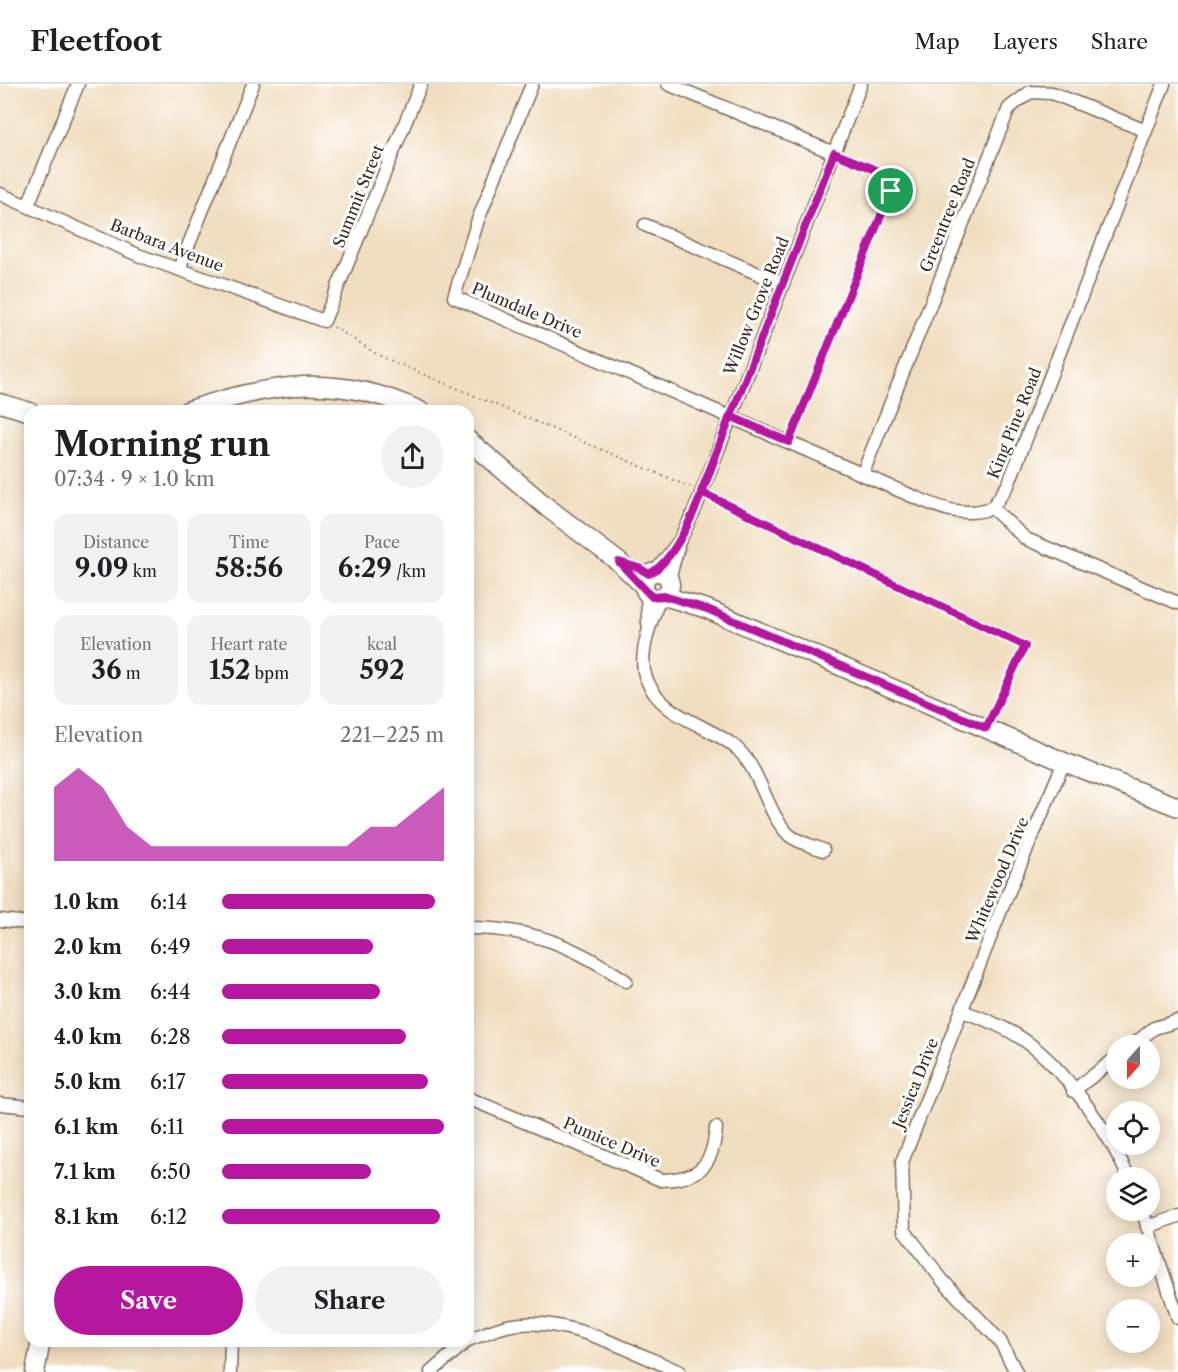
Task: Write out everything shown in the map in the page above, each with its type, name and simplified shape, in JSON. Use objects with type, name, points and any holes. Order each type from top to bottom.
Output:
[{"type":"street","points":[[28,205],[78,84]]},
{"type":"street","points":[[179,269],[253,84]]},
{"type":"street","name":"Summit Street","points":[[324,321],[422,84]]},
{"type":"street","name":"Plumdale Drive","points":[[532,84],[478,220],[454,297],[730,416]]},
{"type":"street","points":[[668,84],[834,153]]},
{"type":"street","name":"Willow Grove Road","points":[[657,585],[701,492],[861,84]]},
{"type":"street","name":"King Pine Road","points":[[992,508],[1012,476],[1164,84]]},
{"type":"street","name":"Greentree Road","points":[[862,475],[1009,108],[1030,92],[1052,93],[1146,131]]},
{"type":"street","name":"Barbara Avenue","points":[[0,194],[138,255],[324,321]]},
{"type":"street","points":[[645,225],[782,284]]},
{"type":"street","points":[[208,405],[271,387],[318,384],[354,388],[389,396],[408,405]]},
{"type":"street","points":[[0,403],[24,410]]},
{"type":"street","points":[[730,416],[952,512],[980,512],[992,508],[1026,539],[1178,603]]},
{"type":"street","points":[[474,445],[548,508],[619,562],[639,568],[657,585],[707,609],[1064,762],[1178,807]]},
{"type":"street","points":[[657,585],[648,630],[645,676],[657,699],[677,716],[697,723],[735,747],[751,766],[774,814],[790,836],[823,850]]},
{"type":"street","name":"Whitewood Drive","points":[[962,1011],[1064,762]]},
{"type":"street","points":[[0,920],[24,922]]},
{"type":"street","points":[[474,928],[518,931],[556,942],[589,956],[626,981]]},
{"type":"street","points":[[962,1011],[994,1023],[1025,1041],[1046,1057],[1107,1136],[1123,1167]]},
{"type":"street","name":"Jessica Drive","points":[[962,1011],[902,1162],[904,1230],[943,1281],[1000,1341],[1016,1372]]},
{"type":"street","points":[[1145,1035],[1154,1028],[1178,1021]]},
{"type":"street","points":[[1073,1091],[1106,1066]]},
{"type":"street","name":"Pumice Drive","points":[[474,1101],[661,1180],[682,1180],[701,1171],[714,1148],[716,1128]]},
{"type":"street","points":[[0,1104],[24,1106]]},
{"type":"street","points":[[1147,1227],[1178,1216]]},
{"type":"street","points":[[1145,1221],[1178,1318]]},
{"type":"street","points":[[474,1337],[508,1325],[551,1325],[590,1334],[680,1372]]},
{"type":"street","points":[[35,1372],[40,1347]]},
{"type":"street","points":[[230,1372],[231,1347]]},
{"type":"street","points":[[431,1372],[459,1347]]},
{"type":"lane","points":[[789,442],[891,191],[886,174],[834,153]]},
{"type":"path","points":[[324,321],[378,355],[701,492],[1025,646],[986,728]]},
{"type":"route","points":[[891,191],[794,436],[789,442],[730,416],[695,509],[680,540],[656,572],[649,574],[639,568],[619,562],[652,597],[664,596],[707,609],[986,728],[1025,646],[701,492],[730,416],[834,153],[886,174],[890,178],[891,191]]}]
